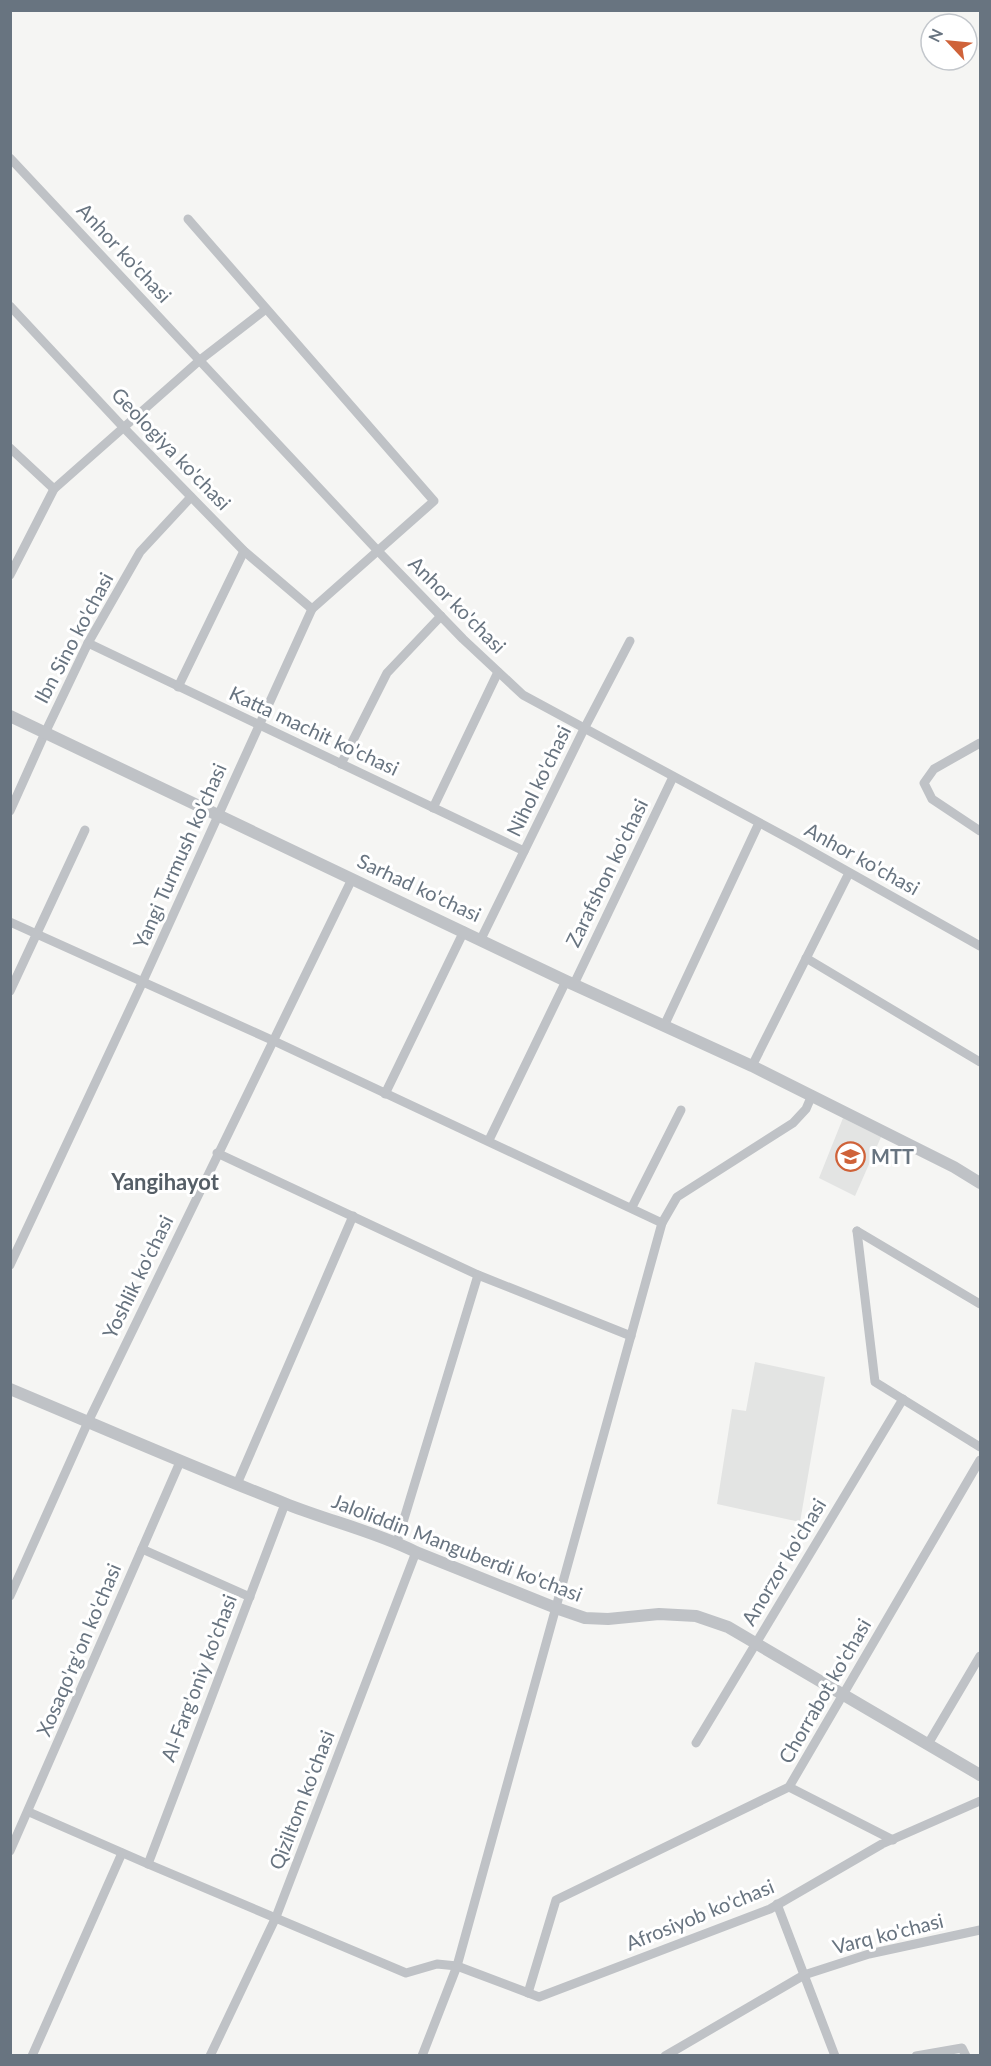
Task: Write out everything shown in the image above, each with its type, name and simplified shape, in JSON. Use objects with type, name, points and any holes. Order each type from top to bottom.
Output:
[{"type":"street","name":"Anhor ko'chasi","points":[[10,158],[378,551],[523,695],[981,946]]},
{"type":"street","points":[[10,575],[54,489],[200,360],[266,309],[188,219]]},
{"type":"street","name":"Geologiya ko'chasi","points":[[10,306],[123,427],[244,551],[312,609]]},
{"type":"street","name":"Yangi Turmush ko'chasi","points":[[10,1265],[144,981],[312,609],[434,501],[266,309]]},
{"type":"street","points":[[10,448],[54,489]]},
{"type":"street","name":"Ibn Sino ko'chasi","points":[[10,811],[88,643],[140,552],[191,497]]},
{"type":"street","points":[[178,687],[244,551]]},
{"type":"street","points":[[341,764],[387,673],[441,616]]},
{"type":"street","name":"Nihol ko'chasi","points":[[481,939],[630,641]]},
{"type":"street","name":"Katta machit ko'chasi","points":[[88,643],[525,851]]},
{"type":"street","points":[[433,808],[498,672]]},
{"type":"street","name":"Sarhad ko'chasi","points":[[10,716],[752,1066],[954,1167],[981,1183]]},
{"type":"street","points":[[981,743],[934,769],[924,783],[932,798],[981,831]]},
{"type":"street","name":"Zarafshon ko'chasi","points":[[489,1140],[673,777]]},
{"type":"street","points":[[664,1026],[759,823]]},
{"type":"street","points":[[10,991],[85,830]]},
{"type":"street","points":[[752,1066],[849,873]]},
{"type":"street","name":"Yoshlik ko'chasi","points":[[10,1596],[88,1422],[352,879]]},
{"type":"street","points":[[10,922],[144,981],[662,1222]]},
{"type":"street","points":[[385,1094],[464,931]]},
{"type":"street","points":[[806,958],[981,1062]]},
{"type":"street","points":[[422,2055],[457,1966],[662,1222],[677,1197],[793,1123],[806,1109],[812,1095]]},
{"type":"street","points":[[632,1207],[681,1110]]},
{"type":"street","points":[[217,1153],[478,1275],[631,1336]]},
{"type":"street","points":[[237,1484],[353,1216]]},
{"type":"street","points":[[981,1304],[856,1231],[875,1382],[981,1447]]},
{"type":"street","points":[[397,1542],[478,1275]]},
{"type":"street","name":"Jaloliddin Manguberdi ko'chasi","points":[[10,1389],[285,1504],[397,1542],[416,1552],[585,1618],[608,1619],[659,1614],[696,1616],[728,1627],[981,1774]]},
{"type":"street","name":"Anorzor ko'chasi","points":[[696,1743],[903,1399]]},
{"type":"street","name":"Chorrabot ko'chasi","points":[[528,1993],[556,1900],[789,1787],[981,1460]]},
{"type":"street","name":"Xosaqo'rg'on ko'chasi","points":[[10,1851],[13,1838],[29,1812],[180,1462]]},
{"type":"street","name":"Al-Farg'oniy ko'chasi","points":[[148,1864],[285,1504]]},
{"type":"street","points":[[142,1549],[250,1597]]},
{"type":"street","name":"Qiziltom ko'chasi","points":[[210,2055],[276,1917],[416,1552]]},
{"type":"street","points":[[928,1744],[981,1656]]},
{"type":"street","points":[[789,1787],[893,1840]]},
{"type":"street","name":"Afrosiyob ko'chasi","points":[[457,1966],[539,1997],[777,1905],[893,1840],[981,1801]]},
{"type":"street","points":[[29,1812],[406,1973],[437,1965],[457,1966]]},
{"type":"street","points":[[32,2055],[122,1853]]},
{"type":"street","points":[[777,1905],[835,2055]]},
{"type":"street","name":"Varq ko'chasi","points":[[665,2055],[804,1975],[869,1954],[981,1930]]},
{"type":"street","points":[[916,2055],[962,2048],[966,2055]]},
{"type":"shaded area","name":"MTT","points":[[843,1118],[881,1137],[855,1196],[819,1178]]},
{"type":"shaded area","points":[[755,1362],[825,1377],[800,1522],[717,1504],[732,1409],[746,1411]]},
{"type":"place","name":"MTT","points":[[850,1157]]},
{"type":"district","name":"Yangihayot","points":[[165,1182]]}]
